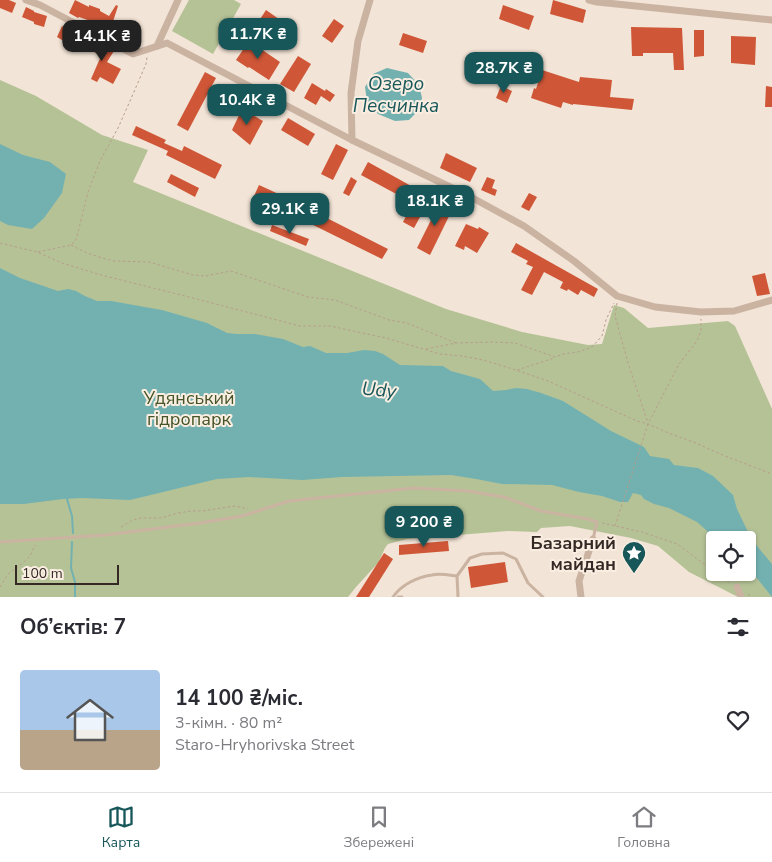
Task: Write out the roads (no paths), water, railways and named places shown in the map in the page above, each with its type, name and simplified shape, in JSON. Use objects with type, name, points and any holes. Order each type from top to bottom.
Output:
[{"type":"street","points":[[26,0],[40,5],[133,54],[167,43],[352,140],[469,196],[524,226],[617,296],[655,307],[701,312],[734,311],[772,300]]},
{"type":"street","points":[[157,46],[178,0]]},
{"type":"street","points":[[352,140],[351,94],[358,41],[370,0]]},
{"type":"street","points":[[589,0],[772,20]]},
{"type":"street","points":[[581,597],[579,581],[593,539]]},
{"type":"street","points":[[737,587],[740,597]]},
{"type":"lane","points":[[0,542],[114,534],[234,518],[289,500],[414,488],[467,491],[504,497],[541,511],[588,519],[597,522],[593,539]]},
{"type":"lane","points":[[458,597],[457,576],[470,558],[482,554],[503,553],[516,559],[528,583],[542,597]]},
{"type":"lane","points":[[393,597],[397,591],[408,583],[433,574],[457,576]]},
{"type":"water","name":"Озеро Песчинка","points":[[387,68],[408,73],[419,85],[422,98],[419,110],[409,120],[395,121],[378,114],[367,101],[365,87],[373,74]]},
{"type":"water","points":[[0,144],[23,155],[50,162],[66,174],[62,193],[44,218],[32,229],[8,225],[0,221]]},
{"type":"water","name":"Udy","points":[[0,268],[20,278],[58,291],[68,289],[97,301],[111,301],[162,310],[207,323],[227,333],[255,334],[283,339],[303,347],[310,346],[326,353],[375,351],[400,365],[443,366],[451,371],[480,379],[493,391],[516,388],[541,393],[563,401],[611,431],[644,447],[650,456],[669,459],[674,465],[698,468],[713,476],[733,495],[737,509],[748,531],[707,531],[697,522],[633,493],[628,502],[620,502],[552,485],[502,484],[451,475],[342,477],[302,480],[249,477],[217,479],[130,500],[82,498],[24,504],[0,504]]},
{"type":"water","points":[[756,544],[772,564],[772,597],[756,577]]},
{"type":"waterway","points":[[67,499],[72,516],[73,533]]},
{"type":"waterway","points":[[72,542],[71,568],[75,582],[75,597]]},
{"type":"place","name":"Базарний майдан","points":[[634,574]]},
{"type":"park label","name":"Удянський гідропарк","points":[[189,408]]}]
